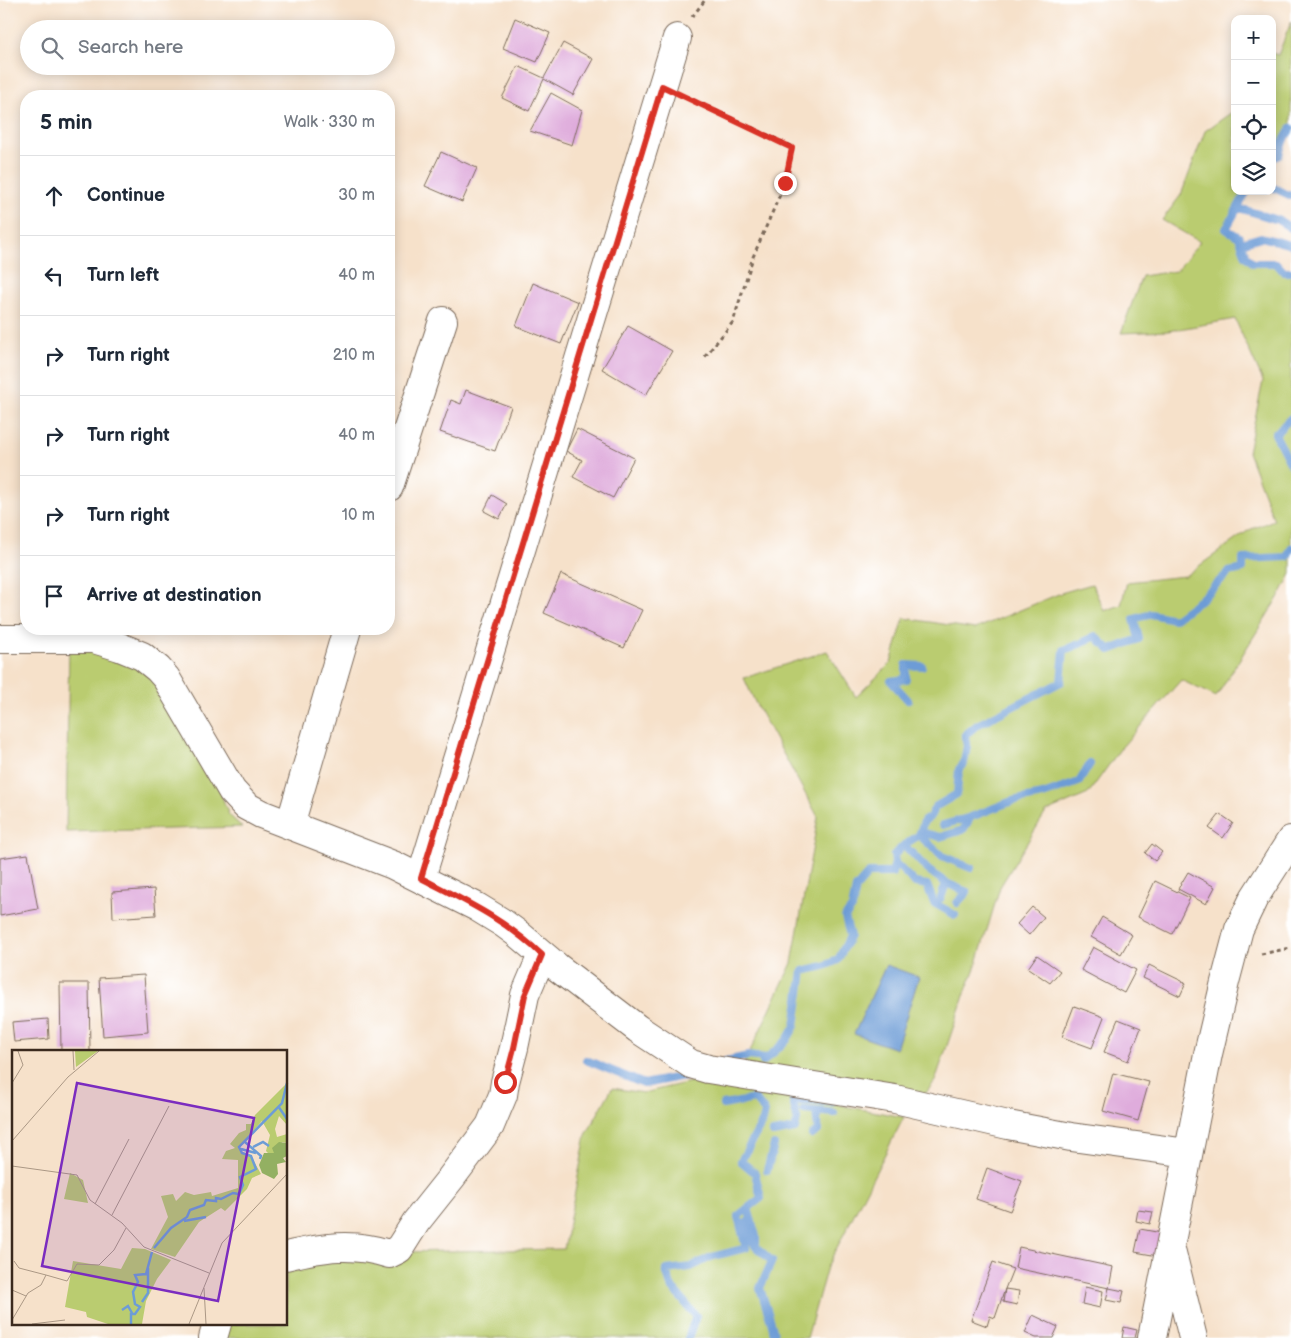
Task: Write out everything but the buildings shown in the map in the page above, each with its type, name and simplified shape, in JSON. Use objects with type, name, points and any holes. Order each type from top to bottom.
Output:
[{"type":"street","points":[[421,878],[677,38]]},
{"type":"street","points":[[395,469],[443,321]]},
{"type":"street","points":[[290,825],[345,635]]},
{"type":"street","points":[[0,639],[94,639],[142,656],[150,661],[166,678],[238,798],[246,806],[253,811],[393,865],[421,878],[503,923],[638,1029],[691,1064],[708,1069],[895,1099],[1056,1134],[1188,1153]]},
{"type":"street","points":[[1152,1338],[1208,1054],[1239,928],[1254,898],[1291,840]]},
{"type":"street","points":[[288,1256],[347,1246],[360,1246],[390,1254],[399,1249],[416,1222],[490,1126],[503,1095],[525,995],[542,955]]},
{"type":"street","points":[[1170,1244],[1192,1338]]},
{"type":"path","points":[[662,86],[792,148],[785,183],[753,258],[732,322],[703,359]]},
{"type":"green space","points":[[1291,22],[1291,128],[1282,144],[1279,155],[1276,156],[1276,54],[1278,55]]},
{"type":"green space","points":[[1231,113],[1231,195],[1245,195],[1226,229],[1239,237],[1246,256],[1253,263],[1276,263],[1284,272],[1291,272],[1291,574],[1216,697],[1181,680],[1121,748],[1088,794],[1046,812],[1000,887],[977,963],[935,1081],[926,1093],[743,1066],[792,963],[818,817],[755,702],[744,678],[827,651],[856,697],[891,663],[904,618],[975,629],[1061,593],[1092,584],[1104,611],[1121,605],[1127,582],[1185,576],[1249,530],[1274,520],[1248,452],[1263,381],[1235,319],[1168,331],[1121,333],[1142,276],[1176,271],[1200,242],[1162,220],[1181,195],[1205,131]]},
{"type":"green space","points":[[69,644],[175,674],[229,815],[242,827],[66,832]]},
{"type":"green space","points":[[707,1078],[797,1094],[849,1107],[904,1117],[827,1267],[807,1338],[211,1338],[211,1326],[288,1326],[288,1254],[564,1249],[586,1135],[612,1088],[643,1093]]},
{"type":"water","points":[[886,965],[919,977],[896,1049],[854,1034]]},
{"type":"waterway","points":[[1276,156],[1279,155],[1282,144],[1291,128]]},
{"type":"waterway","points":[[1276,189],[1291,196]]},
{"type":"waterway","points":[[1245,195],[1226,229],[1239,237],[1246,256],[1253,263],[1276,263],[1284,272],[1291,272]]},
{"type":"waterway","points":[[1239,208],[1278,220],[1291,228]]},
{"type":"waterway","points":[[1241,243],[1261,237],[1291,245]]},
{"type":"waterway","points":[[1291,418],[1275,434],[1291,465]]},
{"type":"waterway","points":[[763,1062],[787,1040],[795,1026],[803,971],[824,966],[838,960],[850,936],[845,917],[852,908],[856,888],[869,873],[892,873],[895,863],[894,855],[904,845],[919,835],[924,821],[930,817],[935,807],[957,794],[959,769],[964,763],[967,746],[965,735],[977,725],[1061,682],[1064,650],[1095,636],[1110,650],[1139,639],[1134,619],[1151,614],[1174,619],[1200,600],[1229,572],[1243,569],[1243,559],[1287,557],[1291,548]]},
{"type":"waterway","points":[[908,700],[891,681],[906,679],[906,665],[922,666]]},
{"type":"waterway","points":[[943,825],[971,817],[1012,801],[1043,795],[1079,782],[1090,764]]},
{"type":"waterway","points":[[921,832],[940,837],[963,830],[971,817]]},
{"type":"waterway","points":[[919,835],[942,856],[971,868]]},
{"type":"waterway","points":[[904,845],[928,870],[946,883],[967,892],[957,903]]},
{"type":"waterway","points":[[895,863],[915,883],[927,885],[934,903],[955,915]]},
{"type":"waterway","points":[[941,898],[946,883]]},
{"type":"waterway","points":[[726,1061],[748,1056],[767,1058]]},
{"type":"waterway","points":[[586,1060],[644,1084],[694,1074]]},
{"type":"waterway","points":[[688,1338],[696,1316],[671,1286],[666,1270],[691,1267],[711,1257],[746,1248],[738,1216],[761,1198],[755,1173],[741,1161],[763,1121],[765,1112],[755,1099],[754,1084]]},
{"type":"waterway","points":[[723,1105],[755,1099]]},
{"type":"waterway","points":[[773,1133],[795,1129],[797,1119],[793,1101],[832,1102]]},
{"type":"waterway","points":[[804,1110],[834,1113]]},
{"type":"waterway","points":[[812,1135],[818,1131],[816,1111]]},
{"type":"waterway","points":[[767,1170],[774,1145]]},
{"type":"waterway","points":[[748,1208],[756,1236],[756,1247],[772,1261],[760,1288],[775,1338]]},
{"type":"waterway","points":[[749,1221],[745,1224],[750,1239],[756,1247]]},
{"type":"route","points":[[505,1082],[525,995],[542,955],[503,923],[421,878],[662,86],[792,148],[785,183]]}]
